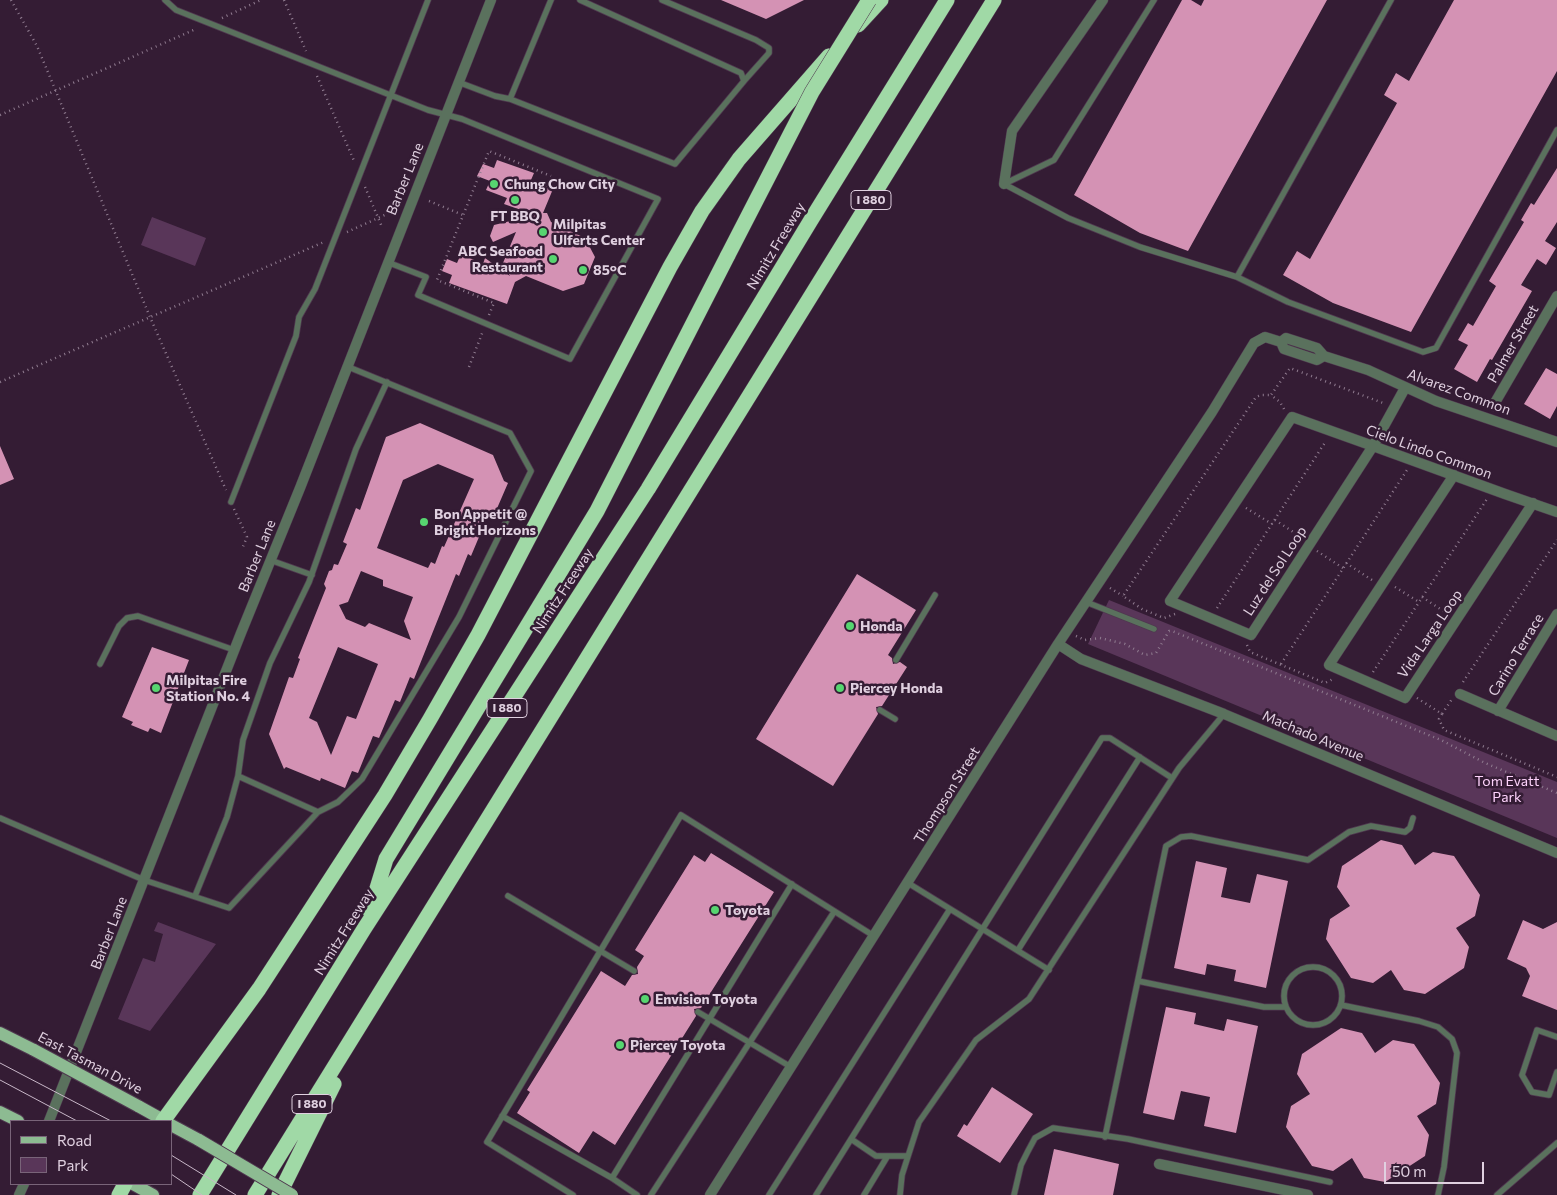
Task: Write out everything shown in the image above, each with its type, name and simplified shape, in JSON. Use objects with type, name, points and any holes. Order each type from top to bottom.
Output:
[{"type":"highway","points":[[364,929],[386,859],[596,511],[812,92],[869,0]]},
{"type":"highway","points":[[167,1120],[259,989],[384,795],[430,718],[478,635],[670,267],[702,211],[745,152],[881,0]]},
{"type":"highway","name":"Nimitz Freeway","points":[[200,1195],[364,929],[648,489],[810,220],[947,0]]},
{"type":"highway","name":"I 880","points":[[255,1195],[994,2]]},
{"type":"highway","points":[[279,1195],[369,1012]]},
{"type":"main road","name":"East Tasman Drive","points":[[0,1033],[162,1120]]},
{"type":"main road","name":"East Tasman Drive","points":[[172,1125],[292,1195]]},
{"type":"main road","points":[[135,1185],[153,1195]]},
{"type":"street","name":"Barber Lane","points":[[48,1120],[300,488],[490,0]]},
{"type":"street","points":[[1004,184],[1012,131],[1103,0]]},
{"type":"street","name":"Palmer Street","points":[[1493,406],[1557,296]]},
{"type":"street","name":"Alvarez Common","points":[[1254,343],[1265,337],[1281,342],[1284,349],[1317,360],[1324,356],[1368,370],[1436,401],[1557,442]]},
{"type":"street","name":"Thompson Street","points":[[710,1195],[1058,644],[1212,412],[1254,343]]},
{"type":"street","name":"Luz del Sol Loop","points":[[1291,419],[1170,601],[1250,635],[1373,446],[1405,388]]},
{"type":"street","name":"Cielo Lindo Common","points":[[1291,419],[1333,432],[1557,512]]},
{"type":"street","points":[[1342,670],[1330,665],[1454,475]]},
{"type":"street","name":"Vida Larga Loop","points":[[1342,670],[1405,698],[1533,504]]},
{"type":"street","name":"Carino Terrace","points":[[1498,711],[1557,614]]},
{"type":"street","name":"Machado Avenue","points":[[1058,644],[1081,659],[1224,714],[1557,853]]},
{"type":"street","points":[[1459,690],[1498,711],[1557,736]]},
{"type":"street","points":[[1160,1164],[1308,1195]]},
{"type":"lane","points":[[165,0],[176,10],[211,22],[391,95],[470,122],[658,199],[570,359],[418,295],[426,277],[387,262]]},
{"type":"lane","points":[[231,502],[296,336],[299,317],[315,289],[428,0]]},
{"type":"lane","points":[[510,99],[551,0]]},
{"type":"lane","points":[[580,0],[742,73],[744,81]]},
{"type":"lane","points":[[458,82],[495,96],[510,99],[676,164],[769,53],[769,48],[756,40],[662,0]]},
{"type":"lane","points":[[1004,184],[1054,160],[1154,0]]},
{"type":"lane","points":[[1237,277],[1391,0]]},
{"type":"lane","points":[[1004,184],[1068,218],[1140,248],[1237,277],[1288,302],[1424,352],[1436,348],[1557,130]]},
{"type":"lane","points":[[0,818],[144,880],[229,908],[318,812],[348,793],[369,769],[459,617],[531,471],[510,433],[346,366]]},
{"type":"lane","points":[[195,896],[227,817],[238,776],[243,740],[270,662],[312,574],[356,449],[387,382]]},
{"type":"lane","points":[[270,560],[312,574]]},
{"type":"lane","points":[[896,660],[935,595]]},
{"type":"lane","points":[[1086,602],[1154,629]]},
{"type":"lane","points":[[100,664],[119,626],[127,618],[138,616],[234,650]]},
{"type":"lane","points":[[880,710],[895,719]]},
{"type":"lane","points":[[900,1195],[907,1156],[919,1122],[976,1040],[1029,999],[1050,970],[1172,778],[1224,714]]},
{"type":"lane","points":[[816,1195],[1102,738],[1110,738],[1172,778]]},
{"type":"lane","points":[[1018,950],[1140,757]]},
{"type":"lane","points":[[238,776],[318,812]]},
{"type":"lane","points":[[573,1195],[486,1142],[681,815],[874,936]]},
{"type":"lane","points":[[1105,1137],[1163,853],[1166,846],[1173,840],[1181,837],[1198,837],[1308,860],[1349,832],[1371,826],[1405,832],[1410,828],[1413,818]]},
{"type":"lane","points":[[908,883],[1050,970]]},
{"type":"lane","points":[[612,1178],[792,884]]},
{"type":"lane","points":[[508,896],[634,971]]},
{"type":"lane","points":[[769,1195],[950,909]]},
{"type":"lane","points":[[651,1195],[834,912]]},
{"type":"lane","points":[[1314,967],[1323,969],[1336,979],[1340,987],[1341,1005],[1336,1014],[1319,1024],[1300,1022],[1292,1016],[1286,1007],[1284,997],[1290,978],[1297,972],[1314,967]]},
{"type":"lane","points":[[1138,981],[1264,1007],[1286,1007]]},
{"type":"lane","points":[[1341,1005],[1419,1021],[1438,1027],[1452,1039],[1457,1054],[1444,1167],[1438,1195]]},
{"type":"lane","points":[[698,1012],[791,1067]]},
{"type":"lane","points":[[1557,1037],[1537,1030],[1522,1075],[1532,1092],[1549,1095],[1557,1072]]},
{"type":"lane","points":[[502,1116],[612,1178],[638,1195]]},
{"type":"lane","points":[[1014,1195],[1021,1165],[1035,1138],[1053,1128],[1128,1139],[1330,1182]]},
{"type":"lane","points":[[852,1139],[876,1156],[907,1156]]},
{"type":"lane","points":[[1498,1195],[1557,1143]]},
{"type":"lane","points":[[864,1195],[887,1157]]},
{"type":"path","points":[[11,0],[37,46],[150,317],[247,537],[242,549]]},
{"type":"path","points":[[0,108],[1,115],[261,0]]},
{"type":"path","points":[[284,0],[382,226]]},
{"type":"path","points":[[469,367],[494,303],[437,280],[489,151],[551,176]]},
{"type":"path","points":[[429,201],[463,216]]},
{"type":"path","points":[[0,382],[387,214]]},
{"type":"path","points":[[1271,395],[1290,368],[1383,403],[1377,422],[1385,425]]},
{"type":"path","points":[[1123,596],[1256,397],[1260,394],[1271,395],[1280,402],[1291,419]]},
{"type":"path","points":[[1211,618],[1333,432]]},
{"type":"path","points":[[1281,664],[1413,460]]},
{"type":"path","points":[[1367,681],[1493,489]]},
{"type":"path","points":[[1236,502],[1272,524]]},
{"type":"path","points":[[1275,520],[1343,568]]},
{"type":"path","points":[[1557,540],[1439,718],[1444,730],[1557,777]]},
{"type":"path","points":[[1346,563],[1419,602]]},
{"type":"path","points":[[1100,581],[1142,609],[1164,618],[1171,617],[1185,607]]},
{"type":"path","points":[[1422,597],[1456,620]]},
{"type":"path","points":[[1240,630],[1250,652],[1325,682],[1332,681],[1342,670]]},
{"type":"path","points":[[1067,631],[1085,640],[1100,638],[1125,644],[1145,655],[1156,653],[1169,631],[1172,631],[1442,740],[1485,763],[1557,793]]},
{"type":"path","points":[[1409,692],[1442,714]]},
{"type":"green space","points":[[152,217],[206,238],[195,266],[141,245]]},
{"type":"green space","name":"Tom Evatt Park","points":[[1109,600],[1557,782],[1557,838],[1088,644]]},
{"type":"green space","points":[[158,922],[216,944],[150,1031],[118,1019],[143,958],[155,962],[163,934],[154,931]]},
{"type":"building","points":[[721,0],[804,0],[766,19]]},
{"type":"building","points":[[1182,0],[1191,0],[1201,6],[1204,0],[1327,0],[1188,251],[1140,233],[1074,195]]},
{"type":"building","points":[[1454,0],[1557,0],[1557,71],[1411,332],[1333,303],[1283,275],[1297,251],[1310,259],[1397,103],[1384,95],[1396,73],[1409,81]]},
{"type":"building","name":"Milpitas Ulferts Center","points":[[497,160],[534,173],[531,180],[553,189],[543,213],[547,213],[551,222],[585,238],[595,257],[584,284],[563,291],[526,276],[515,282],[507,304],[449,283],[452,275],[442,271],[447,259],[457,263],[461,254],[483,264],[485,258],[510,276],[503,263],[516,232],[493,242],[490,236],[494,225],[535,215],[504,204],[507,198],[486,190],[490,181],[477,176],[483,164],[494,168]]},
{"type":"building","points":[[1557,168],[1557,222],[1545,241],[1556,248],[1546,265],[1537,259],[1521,285],[1532,291],[1477,382],[1454,369],[1468,345],[1458,340],[1468,323],[1473,326],[1496,286],[1489,281],[1524,222],[1521,220],[1531,203],[1534,205]]},
{"type":"building","points":[[1546,368],[1557,374],[1557,406],[1550,419],[1524,404]]},
{"type":"building","points":[[420,423],[493,455],[504,481],[508,483],[492,520],[487,518],[471,556],[468,554],[459,576],[456,574],[414,679],[410,677],[400,702],[395,700],[379,738],[373,736],[358,773],[352,771],[345,788],[321,778],[320,781],[286,767],[284,769],[269,734],[289,677],[293,678],[300,659],[298,658],[326,588],[324,584],[329,571],[332,570],[334,564],[338,565],[347,544],[343,542],[356,508],[360,510],[386,437]],"holes":[[[438,464],[474,479],[444,547],[442,546],[435,564],[431,562],[428,568],[377,548],[403,480]],[[361,571],[383,580],[383,586],[413,597],[404,621],[411,640],[369,623],[365,627],[346,619],[339,605],[348,602]],[[338,647],[378,664],[356,719],[347,716],[331,755],[317,722],[309,718]]]},
{"type":"building","points":[[0,446],[14,479],[0,485]]},
{"type":"building","name":"Piercey Honda","points":[[857,574],[916,610],[888,655],[892,658],[893,664],[900,662],[907,667],[882,706],[876,707],[878,714],[833,786],[756,739]]},
{"type":"building","name":"Milpitas Fire Station No. 4","points":[[152,647],[189,660],[161,733],[150,728],[148,732],[131,725],[133,722],[122,717]]},
{"type":"building","points":[[1381,840],[1402,845],[1415,865],[1433,852],[1454,856],[1480,895],[1475,916],[1456,928],[1469,947],[1464,968],[1425,994],[1404,990],[1391,970],[1373,983],[1351,978],[1326,939],[1330,919],[1350,906],[1337,887],[1342,866]]},
{"type":"building","name":"Envision Toyota","points":[[711,853],[774,892],[701,1008],[694,1009],[696,1016],[615,1145],[593,1131],[579,1153],[517,1113],[530,1092],[527,1090],[601,971],[625,986],[632,975],[638,974],[637,967],[644,956],[635,950],[694,855],[705,862]]},
{"type":"building","points":[[1196,861],[1227,868],[1221,897],[1250,903],[1257,874],[1288,881],[1266,988],[1234,981],[1236,970],[1207,964],[1205,975],[1174,968]]},
{"type":"building","points":[[1523,920],[1543,929],[1557,922],[1557,1010],[1522,996],[1530,976],[1526,968],[1507,959]]},
{"type":"building","points":[[1166,1007],[1196,1013],[1194,1024],[1224,1031],[1227,1019],[1258,1026],[1236,1133],[1204,1126],[1210,1097],[1181,1091],[1174,1120],[1143,1113]]},
{"type":"building","points":[[1341,1028],[1362,1033],[1375,1053],[1393,1040],[1414,1044],[1440,1083],[1436,1104],[1417,1116],[1429,1135],[1425,1156],[1385,1182],[1364,1178],[1352,1158],[1333,1171],[1312,1166],[1286,1127],[1291,1106],[1310,1094],[1297,1074],[1302,1054]]},
{"type":"building","points":[[992,1087],[1033,1114],[1000,1163],[957,1136],[964,1124],[967,1126]]},
{"type":"building","points":[[1054,1149],[1119,1164],[1113,1195],[1044,1195]]},
{"type":"tram line","points":[[0,1063],[109,1120]]},
{"type":"tram line","points":[[0,1080],[75,1120]]},
{"type":"tram line","points":[[172,1156],[236,1195]]},
{"type":"tram line","points":[[172,1175],[202,1195]]},
{"type":"place","name":"Chung Chow City","points":[[494,184]]},
{"type":"place","name":"FT BBQ","points":[[515,200]]},
{"type":"place","name":"Milpitas Ulferts Center","points":[[543,232]]},
{"type":"place","name":"ABC Seafood Restaurant","points":[[553,259]]},
{"type":"place","name":"85°C","points":[[583,270]]},
{"type":"place","name":"Bon Appetit @ Bright Horizons","points":[[424,522]]},
{"type":"place","name":"Honda","points":[[850,626]]},
{"type":"place","name":"Milpitas Fire Station No. 4","points":[[156,688]]},
{"type":"place","name":"Piercey Honda","points":[[840,688]]},
{"type":"place","name":"Toyota","points":[[715,910]]},
{"type":"place","name":"Envision Toyota","points":[[645,999]]},
{"type":"place","name":"Piercey Toyota","points":[[620,1045]]}]
